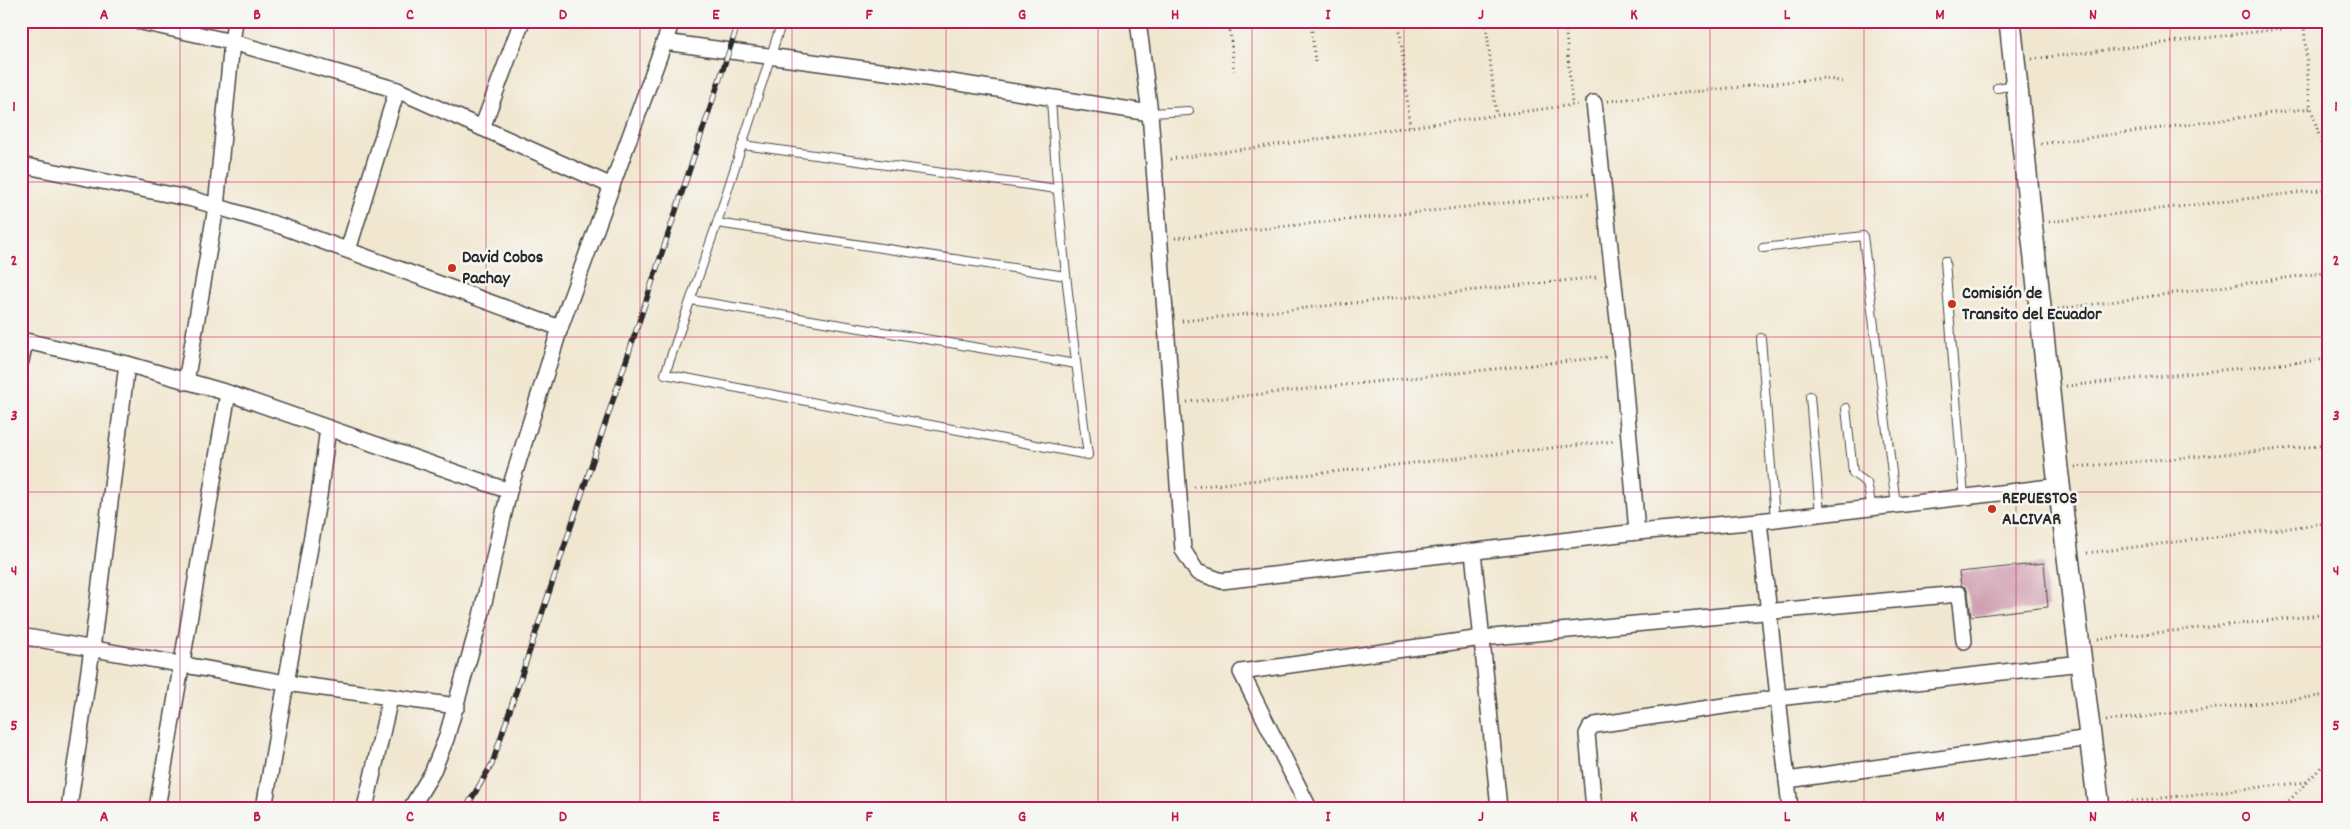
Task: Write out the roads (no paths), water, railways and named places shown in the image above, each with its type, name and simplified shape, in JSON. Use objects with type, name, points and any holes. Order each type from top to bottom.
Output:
[{"type":"street","points":[[138,21],[232,42],[397,90],[612,186]]},
{"type":"street","points":[[186,382],[216,207],[235,21]]},
{"type":"street","points":[[482,128],[522,21]]},
{"type":"street","points":[[411,808],[432,773],[457,706],[481,616],[509,491],[560,328],[672,21]]},
{"type":"street","points":[[1138,21],[1150,113],[1183,550],[1197,572],[1222,582],[1637,532],[1759,521],[1964,497],[2058,477]]},
{"type":"street","points":[[2010,21],[2014,61],[2007,86],[2023,146],[2058,477],[2099,806]]},
{"type":"street","points":[[664,42],[901,74],[1150,113]]},
{"type":"street","points":[[348,250],[397,90]]},
{"type":"street","points":[[1594,102],[1622,356],[1637,532]]},
{"type":"street","points":[[22,169],[192,199],[281,226],[560,328]]},
{"type":"street","points":[[21,360],[23,340],[127,364],[186,382],[228,392],[509,491]]},
{"type":"street","points":[[69,808],[92,649],[127,364]]},
{"type":"street","points":[[157,808],[228,392]]},
{"type":"street","points":[[264,808],[328,428]]},
{"type":"street","points":[[1759,521],[1790,808]]},
{"type":"street","points":[[1473,552],[1482,638],[1495,807]]},
{"type":"street","points":[[1310,808],[1241,672],[1482,638],[1959,594],[1964,641]]},
{"type":"street","points":[[21,636],[286,684],[457,706]]},
{"type":"street","points":[[1594,808],[1587,734],[1590,728],[1595,725],[1778,698],[2081,663]]},
{"type":"street","points":[[365,808],[390,698]]},
{"type":"street","points":[[1787,780],[2089,731]]},
{"type":"lane","points":[[782,21],[743,145],[665,374],[1088,455],[1066,276],[1057,189],[1051,98]]},
{"type":"lane","points":[[1150,113],[1188,111]]},
{"type":"lane","points":[[743,145],[1057,189]]},
{"type":"lane","points":[[717,223],[1066,276]]},
{"type":"lane","points":[[1763,248],[1863,236],[1896,505]]},
{"type":"lane","points":[[1945,261],[1964,497]]},
{"type":"lane","points":[[691,300],[1076,364]]},
{"type":"lane","points":[[1760,338],[1775,519]]},
{"type":"lane","points":[[1810,396],[1820,514]]},
{"type":"lane","points":[[1846,408],[1853,473],[1867,483],[1872,508]]},
{"type":"railway","points":[[466,808],[492,764],[739,21]]},
{"type":"place","name":"David Cobos Pachay","points":[[452,268]]},
{"type":"place","name":"Comisión de Transito del Ecuador","points":[[1952,304]]},
{"type":"place","name":"REPUESTOS ALCIVAR","points":[[1992,509]]}]
